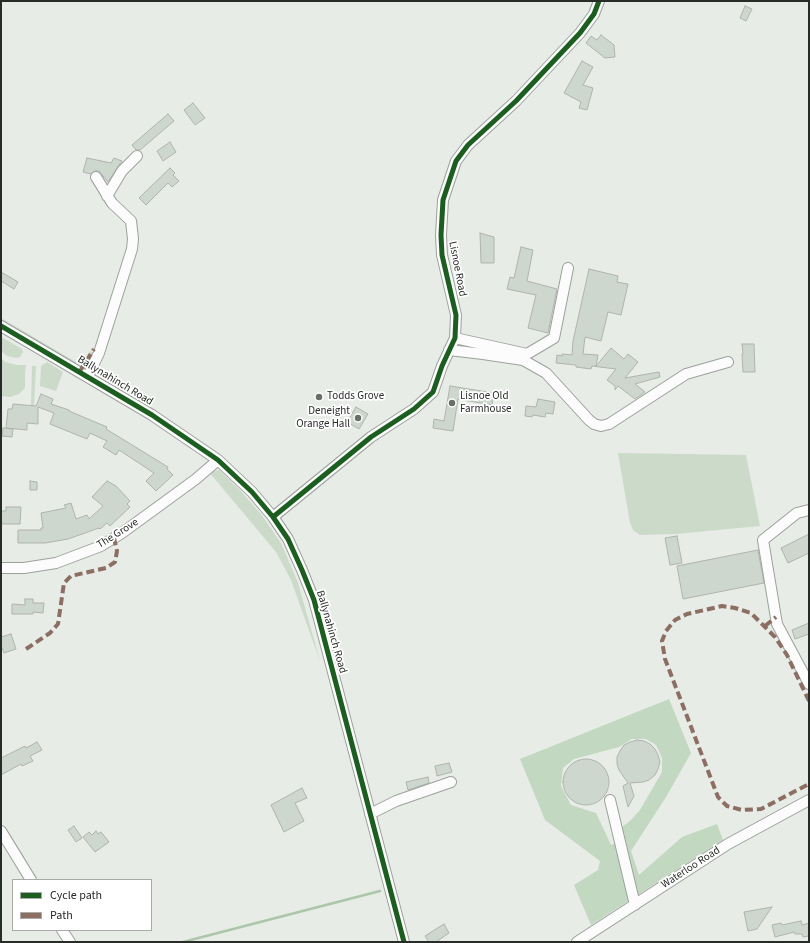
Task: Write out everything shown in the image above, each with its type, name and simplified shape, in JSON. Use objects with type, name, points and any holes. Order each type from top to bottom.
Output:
[{"type":"street","name":"Lisnoe Road","points":[[273,517],[371,437],[414,409],[433,392],[455,338],[456,315],[442,255],[441,235],[443,200],[456,161],[468,145],[516,100],[580,33],[594,14],[599,1]]},
{"type":"street","points":[[107,196],[122,171],[137,156]]},
{"type":"street","points":[[88,376],[99,353],[132,249],[133,239],[131,221],[112,204],[96,177]]},
{"type":"street","points":[[455,338],[527,354],[554,338],[568,268]]},
{"type":"street","name":"Ballynahinch Road","points":[[1,326],[152,415],[218,460],[252,492],[273,517],[288,539],[314,600],[404,942]]},
{"type":"street","points":[[449,350],[523,360],[546,373],[588,420],[601,426],[609,424],[686,374],[728,362]]},
{"type":"street","name":"The Grove","points":[[1,568],[24,568],[56,563],[101,546],[128,529],[196,479],[218,460]]},
{"type":"street","points":[[809,510],[797,513],[763,540],[777,624],[809,684]]},
{"type":"street","points":[[370,814],[396,801],[451,782]]},
{"type":"street","points":[[610,800],[635,905]]},
{"type":"street","name":"Waterloo Road","points":[[577,942],[728,844],[809,800]]},
{"type":"street","points":[[1,830],[30,879]]},
{"type":"street","points":[[63,931],[70,942]]},
{"type":"green space","points":[[1,318],[81,365],[90,351],[96,354],[87,369],[79,367],[1,321]]},
{"type":"green space","points":[[1,337],[22,349],[23,352],[20,357],[17,358],[7,356],[1,351]]},
{"type":"green space","points":[[1,358],[5,362],[17,365],[26,365],[25,388],[19,394],[10,397],[1,396]]},
{"type":"green space","points":[[47,362],[63,372],[56,391],[40,386],[41,366]]},
{"type":"green space","points":[[32,366],[36,366],[34,407],[31,405]]},
{"type":"green space","points":[[618,453],[746,455],[760,526],[676,534],[640,535],[633,530],[630,523]]},
{"type":"green space","points":[[219,470],[239,489],[261,514],[281,543],[298,583],[320,661],[291,580],[276,552],[209,472]]},
{"type":"green space","points":[[669,699],[691,753],[666,797],[631,851],[639,875],[682,837],[717,824],[723,840],[591,925],[574,885],[598,870],[600,861],[545,820],[520,759]],"holes":[[[632,739],[646,739],[656,745],[662,758],[662,772],[640,810],[622,827],[618,842],[611,845],[596,813],[571,805],[561,786],[563,768],[574,759],[619,747]]]},
{"type":"building","points":[[745,6],[752,9],[746,21],[740,18]]},
{"type":"building","points":[[601,35],[614,45],[615,57],[605,58],[586,43],[591,36],[597,40]]},
{"type":"building","points":[[582,61],[593,67],[583,85],[593,88],[587,110],[579,108],[581,102],[564,93]]},
{"type":"building","points":[[193,103],[205,118],[195,125],[184,110]]},
{"type":"building","points":[[168,114],[174,121],[140,150],[136,150],[132,145]]},
{"type":"building","points":[[170,142],[176,152],[163,161],[157,151]]},
{"type":"building","points":[[87,158],[111,163],[114,158],[122,161],[108,182],[99,171],[95,171],[91,174],[83,172]]},
{"type":"building","points":[[170,168],[175,173],[173,175],[179,181],[172,187],[168,183],[146,205],[139,198]]},
{"type":"building","points":[[480,233],[494,237],[494,263],[481,263]]},
{"type":"building","points":[[521,247],[533,250],[527,281],[557,289],[548,333],[528,328],[536,295],[507,289],[510,277],[514,278]]},
{"type":"building","points":[[589,269],[618,276],[617,282],[628,284],[621,315],[608,312],[601,341],[585,337],[583,354],[598,355],[596,366],[611,348],[624,359],[628,354],[638,362],[625,378],[659,372],[660,377],[635,384],[645,392],[635,399],[618,386],[615,390],[615,386],[607,380],[616,369],[592,366],[591,369],[576,367],[576,365],[556,363],[557,355],[572,355],[573,341]]},
{"type":"building","points":[[1,272],[18,282],[14,289],[1,281]]},
{"type":"building","points":[[742,344],[754,344],[755,372],[743,372]]},
{"type":"building","points":[[450,386],[494,393],[492,405],[458,399],[453,431],[433,428],[434,419],[444,421]]},
{"type":"building","points":[[41,394],[53,399],[51,404],[69,410],[107,427],[106,429],[168,467],[167,469],[173,475],[156,491],[146,481],[154,473],[119,450],[116,455],[103,447],[107,441],[90,433],[87,439],[50,424],[54,413],[38,407],[38,424],[27,423],[27,430],[6,428],[8,409],[12,409],[13,404],[36,406]]},
{"type":"building","points":[[538,399],[555,402],[553,414],[546,413],[545,417],[533,415],[532,417],[525,416],[526,406],[536,407]]},
{"type":"building","name":"Deneight Orange Hall","points":[[356,407],[368,414],[359,429],[347,422]]},
{"type":"building","points":[[3,428],[13,429],[12,437],[2,436]]},
{"type":"building","points":[[30,481],[37,482],[37,490],[30,490]]},
{"type":"building","points":[[107,481],[116,486],[130,501],[127,504],[130,507],[110,526],[107,523],[100,529],[99,528],[68,539],[45,543],[18,543],[18,530],[41,530],[41,528],[43,528],[41,513],[66,508],[64,505],[71,503],[76,519],[87,515],[89,519],[103,506],[92,497]]},
{"type":"building","points":[[6,507],[21,507],[20,524],[1,524],[1,511],[6,511]]},
{"type":"building","points":[[809,534],[809,553],[788,563],[781,548]]},
{"type":"building","points":[[677,536],[682,563],[670,565],[665,538]]},
{"type":"building","points":[[758,550],[764,583],[683,599],[677,566]]},
{"type":"building","points":[[25,599],[33,599],[33,603],[44,603],[43,613],[33,612],[33,614],[12,614],[12,604],[25,605]]},
{"type":"building","points":[[809,623],[809,634],[795,639],[792,630]]},
{"type":"building","points":[[11,634],[16,649],[4,653],[1,648],[1,637]]},
{"type":"building","points":[[637,740],[650,744],[655,749],[660,762],[655,775],[649,780],[630,783],[634,796],[628,807],[623,786],[628,783],[619,770],[617,757],[624,745]]},
{"type":"building","points":[[37,742],[42,750],[30,756],[33,761],[22,766],[21,764],[1,775],[1,758],[25,746],[26,748]]},
{"type":"building","points":[[586,759],[599,763],[605,769],[609,782],[605,795],[599,801],[586,805],[573,801],[567,795],[563,782],[567,769],[573,763]]},
{"type":"building","points":[[449,763],[452,772],[437,776],[435,766]]},
{"type":"building","points":[[428,777],[429,783],[408,790],[406,782]]},
{"type":"building","points":[[302,788],[307,798],[295,803],[304,821],[284,832],[271,805]]},
{"type":"building","points":[[74,826],[82,838],[76,842],[68,830]]},
{"type":"building","points":[[96,831],[98,834],[101,832],[109,842],[95,852],[83,837],[89,832],[92,835]]},
{"type":"building","points":[[772,907],[757,929],[748,931],[744,912]]},
{"type":"building","points":[[801,921],[802,925],[809,923],[809,936],[803,937],[802,934],[795,934],[794,932],[775,937],[772,925],[781,923],[782,925]]},
{"type":"building","points":[[444,924],[449,933],[436,942],[429,942],[425,936]]},
{"type":"waterway","points":[[183,942],[380,891]]},
{"type":"marked path","points":[[80,371],[94,349]]},
{"type":"marked path","points":[[26,649],[50,633],[58,624],[64,583],[71,576],[106,568],[115,562],[117,551],[114,538]]},
{"type":"marked path","points":[[809,701],[787,655],[775,637],[751,613],[722,606],[687,614],[675,620],[666,631],[662,641],[665,659],[718,797],[727,806],[742,810],[761,809],[809,784]]},
{"type":"marked path","points":[[765,626],[776,617]]},
{"type":"cycle path","points":[[273,517],[371,437],[414,409],[433,392],[442,366],[455,338],[456,315],[442,255],[441,235],[443,200],[456,161],[468,145],[516,101],[580,33],[594,14],[599,1]]},
{"type":"cycle path","points":[[1,326],[152,415],[218,460],[252,492],[273,517],[288,539],[314,600],[404,942]]},
{"type":"place","name":"Todds Grove","points":[[319,397]]},
{"type":"place","name":"Lisnoe Old Farmhouse","points":[[452,403]]},
{"type":"place","name":"Deneight Orange Hall","points":[[358,418]]}]
